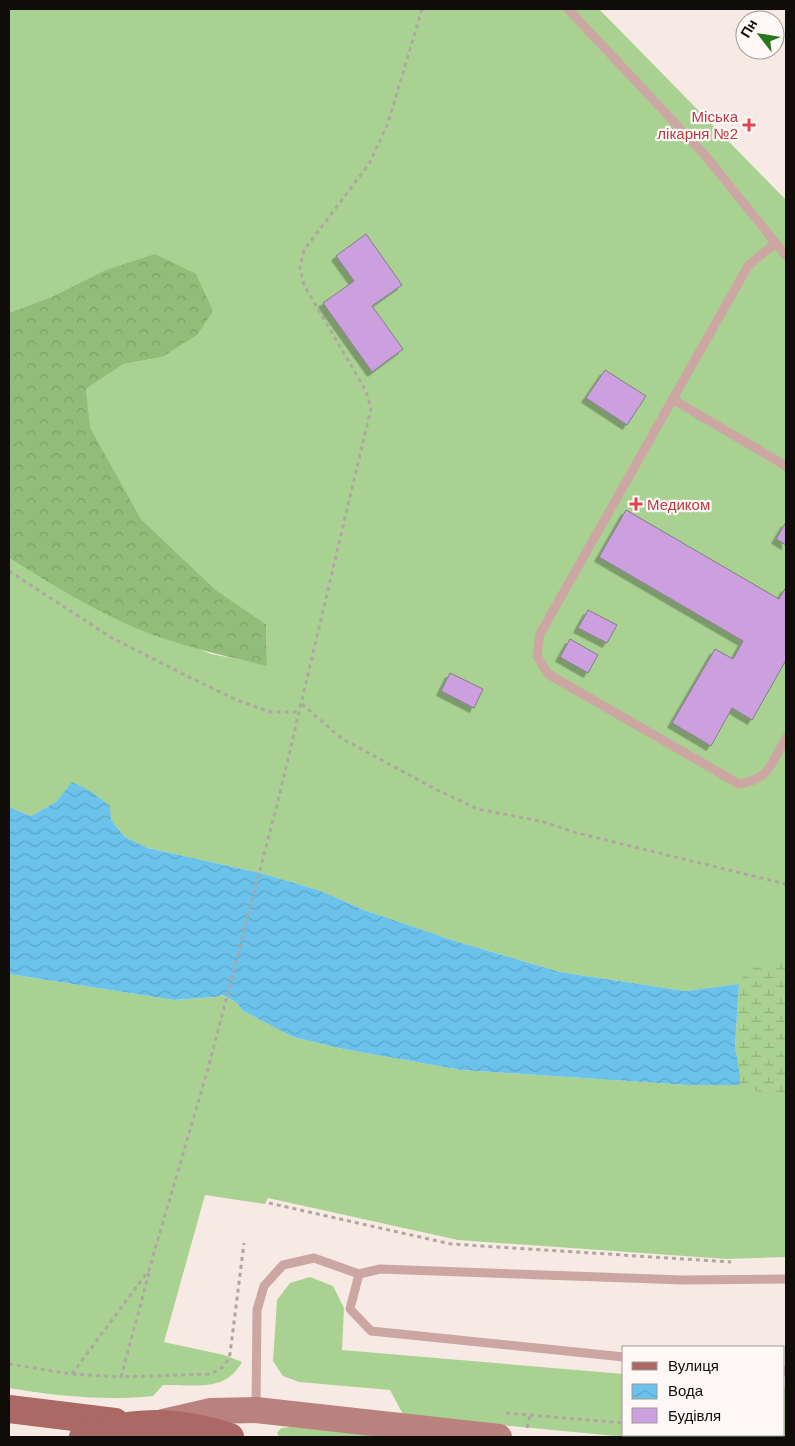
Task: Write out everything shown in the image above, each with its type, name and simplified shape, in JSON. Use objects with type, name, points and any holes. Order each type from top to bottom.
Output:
[{"type":"main road","points":[[9,1409],[132,1424],[161,1423],[201,1428],[230,1437]]},
{"type":"main road","points":[[83,1437],[132,1424]]},
{"type":"street","points":[[161,1423],[211,1411],[256,1410],[500,1437]]},
{"type":"lane","points":[[568,9],[704,154],[786,256]]},
{"type":"lane","points":[[775,243],[748,266],[540,634],[537,656],[548,674],[739,784],[755,782],[767,772],[786,738]]},
{"type":"lane","points":[[672,399],[786,466]]},
{"type":"lane","points":[[256,1410],[258,1310],[264,1286],[283,1264],[314,1258],[359,1274],[380,1269],[683,1280],[786,1279]]},
{"type":"lane","points":[[359,1274],[350,1309],[371,1332],[622,1357]]},
{"type":"path","points":[[121,1377],[149,1270],[213,1050],[299,712],[371,408],[366,391],[304,284],[300,267],[304,250],[369,164],[388,123],[422,9]]},
{"type":"path","points":[[9,571],[112,638],[202,683],[270,712],[299,712]]},
{"type":"path","points":[[301,703],[340,738],[437,790],[478,809],[544,822],[577,833],[786,884]]},
{"type":"path","points":[[269,1203],[451,1244],[734,1262]]},
{"type":"path","points":[[9,1364],[72,1374],[121,1377],[209,1374],[220,1371],[227,1363],[230,1354],[244,1243]]},
{"type":"path","points":[[72,1374],[149,1270]]},
{"type":"path","points":[[527,1428],[530,1415]]},
{"type":"path","points":[[774,1436],[786,1437]]},
{"type":"green space","points":[[9,9],[599,9],[786,200],[786,1257],[727,1259],[458,1240],[268,1198],[265,1204],[205,1195],[164,1342],[224,1355],[242,1362],[235,1372],[227,1379],[208,1385],[163,1385],[153,1396],[81,1397],[9,1388],[9,974],[174,1000],[221,995],[236,1002],[243,1011],[293,1037],[343,1049],[461,1070],[687,1085],[738,1085],[739,984],[685,991],[560,972],[455,941],[364,910],[321,891],[261,873],[148,848],[125,837],[111,820],[57,801],[31,816],[9,807],[9,558],[67,593],[211,654],[267,665],[266,624],[216,590],[141,519],[89,428],[86,389],[124,364],[162,357],[58,294],[9,313]]},
{"type":"green space","points":[[155,254],[196,274],[213,311],[197,335],[162,357],[124,364],[86,389],[90,428],[141,519],[216,590],[266,624],[267,666],[224,656],[153,635],[79,600],[9,558],[9,313],[58,294],[106,270]]},
{"type":"green space","points":[[767,963],[786,964],[786,1092],[770,1095],[739,1086],[735,1046],[739,984],[747,971]]},
{"type":"green space","points":[[310,1277],[333,1286],[344,1308],[342,1350],[622,1374],[622,1436],[785,1436],[785,1388],[786,1437],[626,1437],[404,1416],[390,1390],[299,1382],[283,1376],[273,1361],[277,1300],[290,1283]]},
{"type":"green space","points":[[291,1427],[398,1437],[279,1437],[277,1433],[281,1428]]},
{"type":"water","points":[[72,782],[90,791],[110,806],[111,820],[125,837],[148,848],[261,873],[321,891],[364,910],[455,941],[560,972],[685,991],[739,984],[735,1046],[740,1077],[739,1085],[687,1085],[461,1070],[343,1049],[293,1037],[243,1011],[236,1002],[222,995],[174,1000],[9,974],[9,807],[31,816],[57,801]]},
{"type":"building","points":[[366,234],[402,285],[372,306],[403,349],[372,372],[323,303],[354,281],[336,256]]},
{"type":"building","points":[[605,370],[646,396],[627,425],[586,398]]},
{"type":"building","name":"Медиком","points":[[626,510],[779,599],[786,587],[786,660],[752,720],[732,708],[711,746],[672,723],[715,649],[733,659],[743,641],[599,557]]},
{"type":"building","points":[[786,522],[786,545],[776,539]]},
{"type":"building","points":[[588,610],[617,625],[607,643],[578,628]]},
{"type":"building","points":[[570,639],[598,655],[588,673],[560,657]]},
{"type":"building","points":[[450,673],[483,689],[474,708],[441,691]]},
{"type":"place","name":"Міська лікарня №2","points":[[749,125]]},
{"type":"place","name":"Медиком","points":[[636,504]]}]
